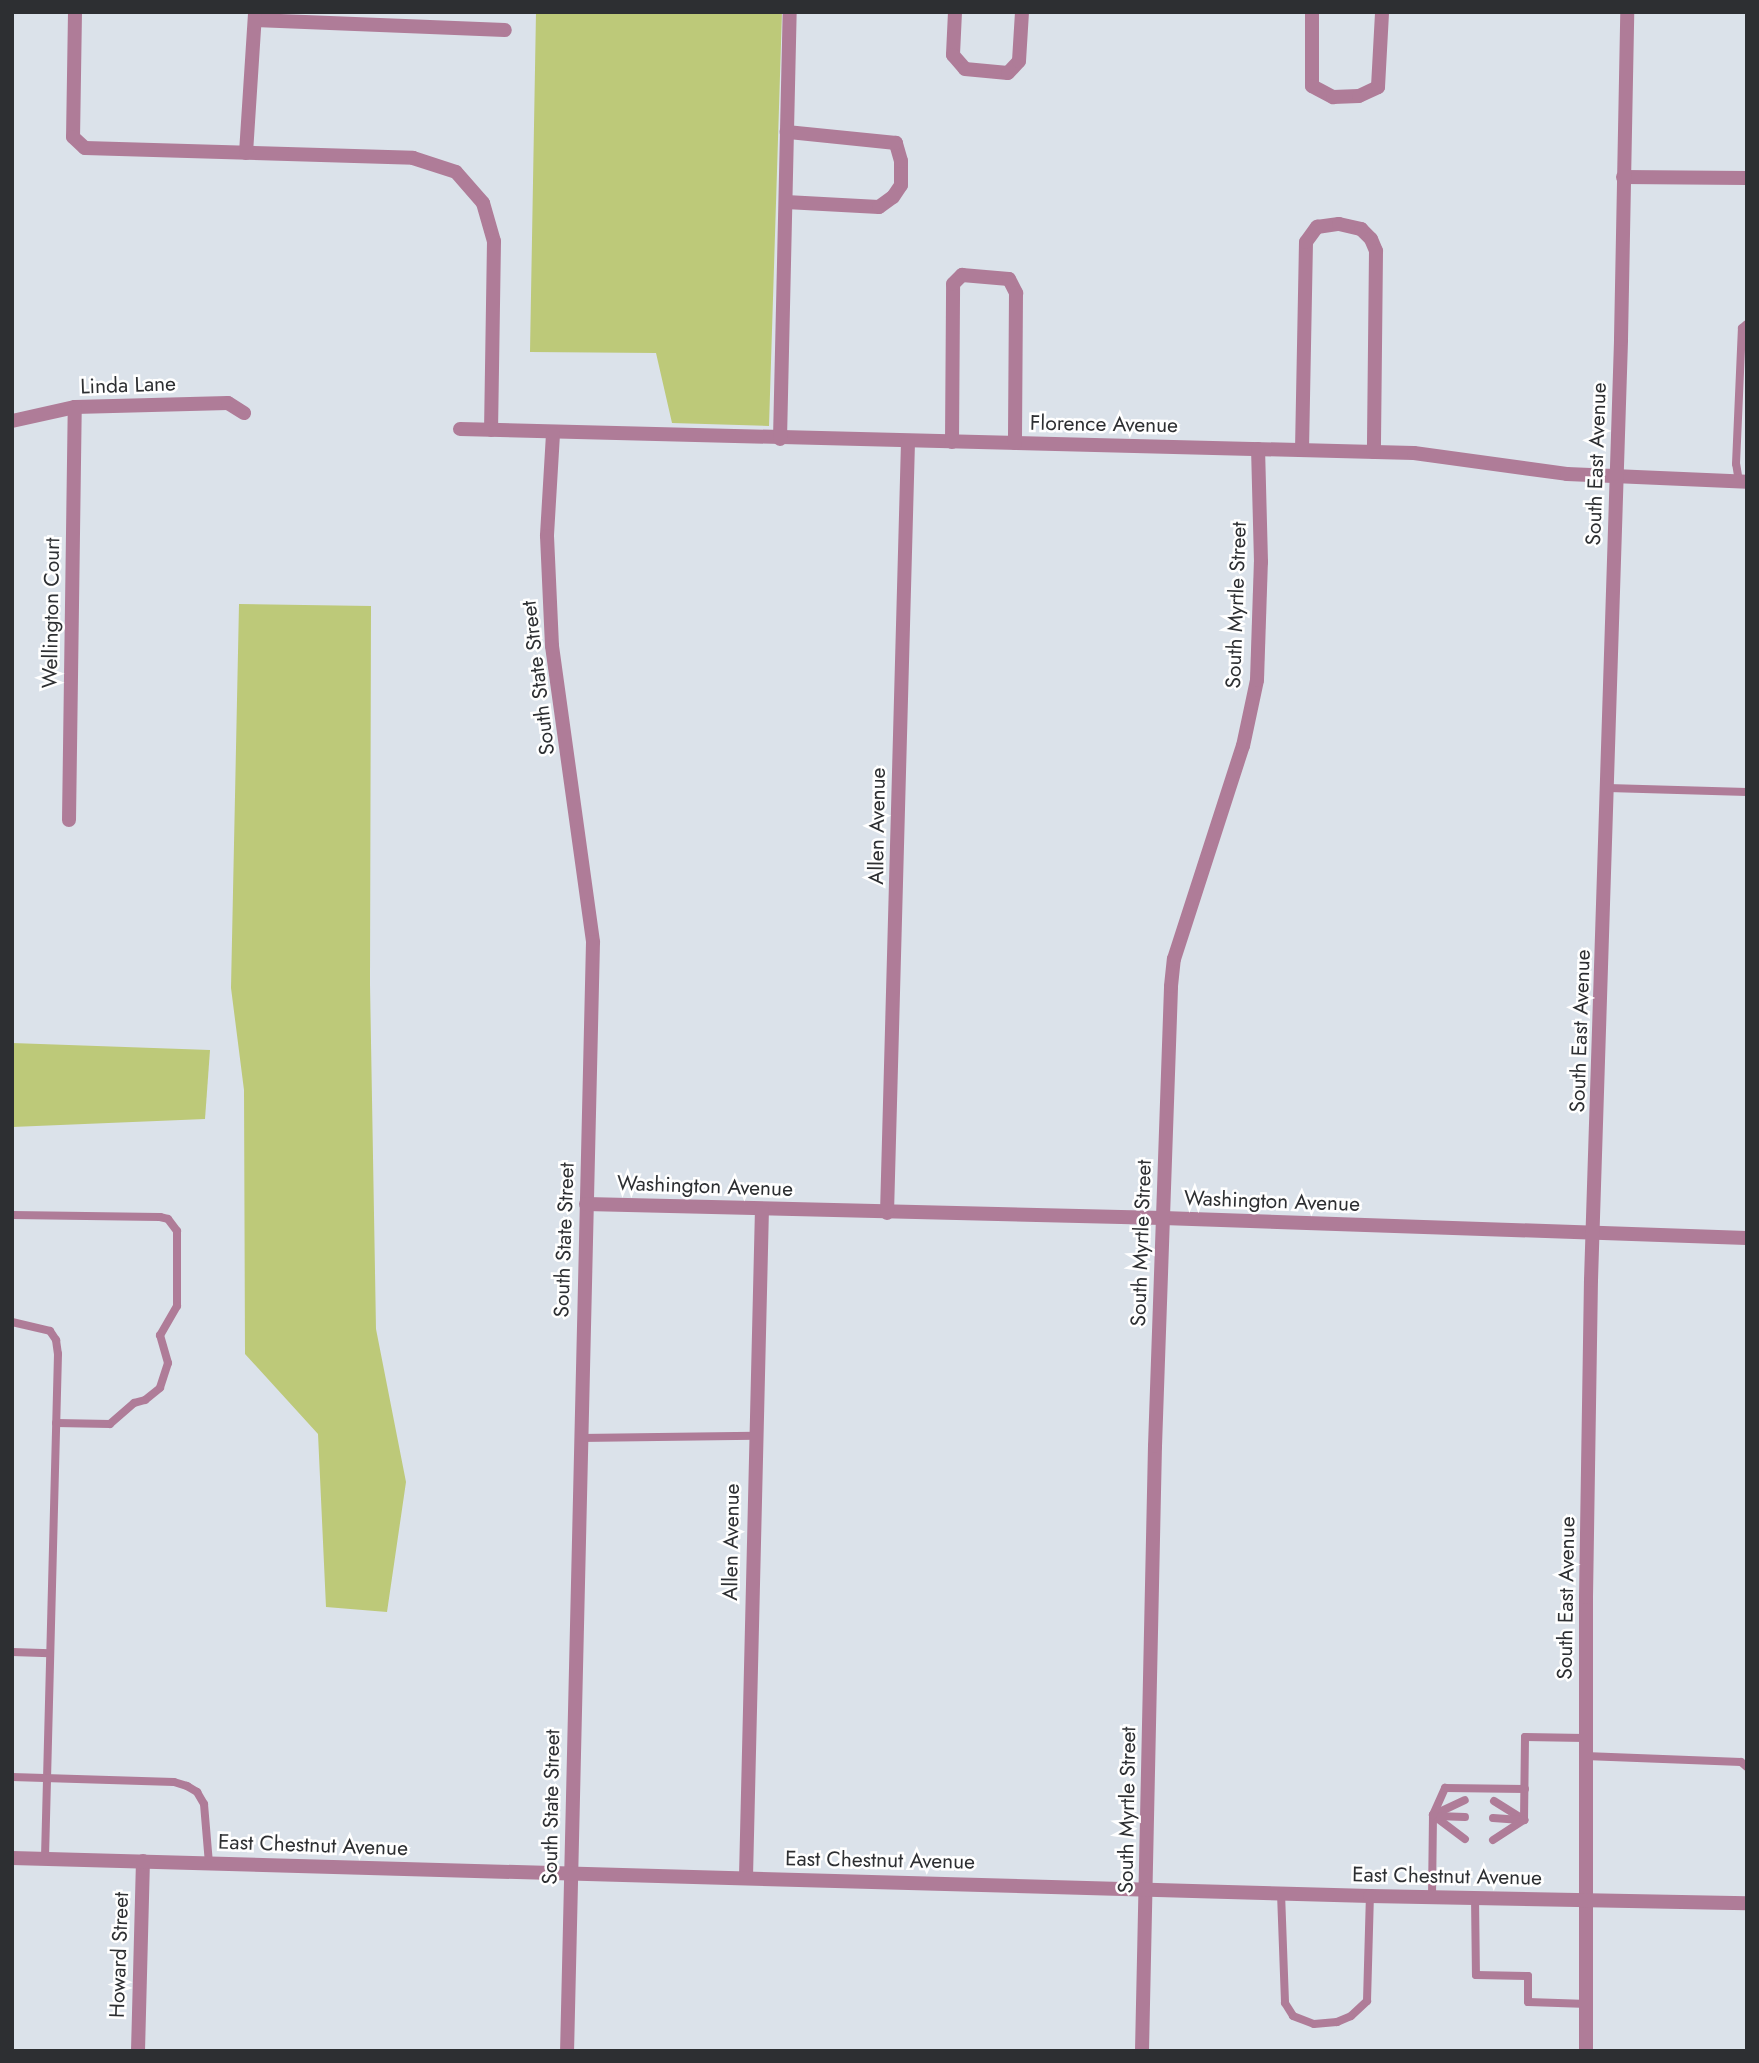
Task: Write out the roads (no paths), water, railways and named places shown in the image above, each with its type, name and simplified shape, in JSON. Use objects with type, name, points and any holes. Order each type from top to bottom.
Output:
[{"type":"street","points":[[75,12],[73,137],[85,148],[413,158],[456,172],[483,203],[494,241],[491,430]]},
{"type":"street","points":[[780,439],[790,12]]},
{"type":"street","points":[[955,12],[953,55],[965,69],[1008,73],[1019,61],[1022,12]]},
{"type":"street","points":[[1312,12],[1312,86],[1333,97],[1359,96],[1378,87],[1382,12]]},
{"type":"street","name":"South East Avenue","points":[[1586,2051],[1588,2004],[1585,1738],[1593,1234],[1617,476],[1627,12]]},
{"type":"street","points":[[246,153],[255,16],[505,30]]},
{"type":"street","points":[[786,202],[879,207],[893,197],[901,185],[901,161],[896,143],[787,132]]},
{"type":"street","points":[[1623,177],[1747,178]]},
{"type":"street","points":[[1301,450],[1306,242],[1317,227],[1339,224],[1361,229],[1371,239],[1376,251],[1374,452]]},
{"type":"street","points":[[952,442],[953,284],[962,275],[1009,279],[1016,293],[1014,443]]},
{"type":"street","name":"Linda Lane","points":[[12,421],[75,407],[228,403],[244,413]]},
{"type":"street","name":"Wellington Court","points":[[69,820],[75,407]]},
{"type":"street","name":"Florence Avenue","points":[[460,429],[553,434],[1374,452],[1444,456],[1567,474],[1743,482]]},
{"type":"street","name":"South State Street","points":[[553,434],[547,536],[552,646],[593,942],[567,2051]]},
{"type":"street","name":"Allen Avenue","points":[[887,1213],[908,441]]},
{"type":"street","name":"South Myrtle Street","points":[[1142,2051],[1171,986],[1174,959],[1243,746],[1258,680],[1261,562],[1258,449]]},
{"type":"street","name":"Washington Avenue","points":[[586,1204],[1747,1238]]},
{"type":"street","name":"Allen Avenue","points":[[746,1877],[762,1209]]},
{"type":"street","name":"East Chestnut Avenue","points":[[12,1858],[1370,1896],[1747,1903]]},
{"type":"street","name":"Howard Street","points":[[138,2051],[143,1861]]},
{"type":"lane","points":[[1743,482],[1736,464],[1742,328],[1747,324]]},
{"type":"lane","points":[[1608,788],[1747,792]]},
{"type":"lane","points":[[12,1215],[160,1217],[168,1219],[177,1231],[177,1306],[160,1335],[168,1363],[160,1388],[145,1400],[134,1403],[110,1424],[56,1423]]},
{"type":"lane","points":[[12,1322],[40,1326],[50,1331],[56,1339],[45,1858]]},
{"type":"lane","points":[[580,1438],[755,1436]]},
{"type":"lane","points":[[12,1652],[50,1653]]},
{"type":"lane","points":[[1524,1820],[1525,1737],[1585,1738]]},
{"type":"lane","points":[[1585,1756],[1741,1762],[1747,1767]]},
{"type":"lane","points":[[12,1777],[173,1782],[187,1786],[197,1792],[204,1804],[209,1863]]},
{"type":"lane","points":[[1432,1897],[1433,1815],[1445,1788],[1525,1788]]},
{"type":"lane","points":[[1433,1815],[1465,1800]]},
{"type":"lane","points":[[1494,1801],[1524,1820]]},
{"type":"lane","points":[[1433,1815],[1465,1817]]},
{"type":"lane","points":[[1433,1815],[1465,1839]]},
{"type":"lane","points":[[1493,1818],[1524,1820]]},
{"type":"lane","points":[[1493,1840],[1524,1820]]},
{"type":"lane","points":[[1281,1893],[1285,2003],[1293,2016],[1314,2024],[1337,2022],[1352,2016],[1367,2001],[1370,1896]]},
{"type":"lane","points":[[1747,1895],[1747,1903]]},
{"type":"lane","points":[[1475,1897],[1476,1975],[1528,1976],[1528,2003],[1588,2004]]}]
